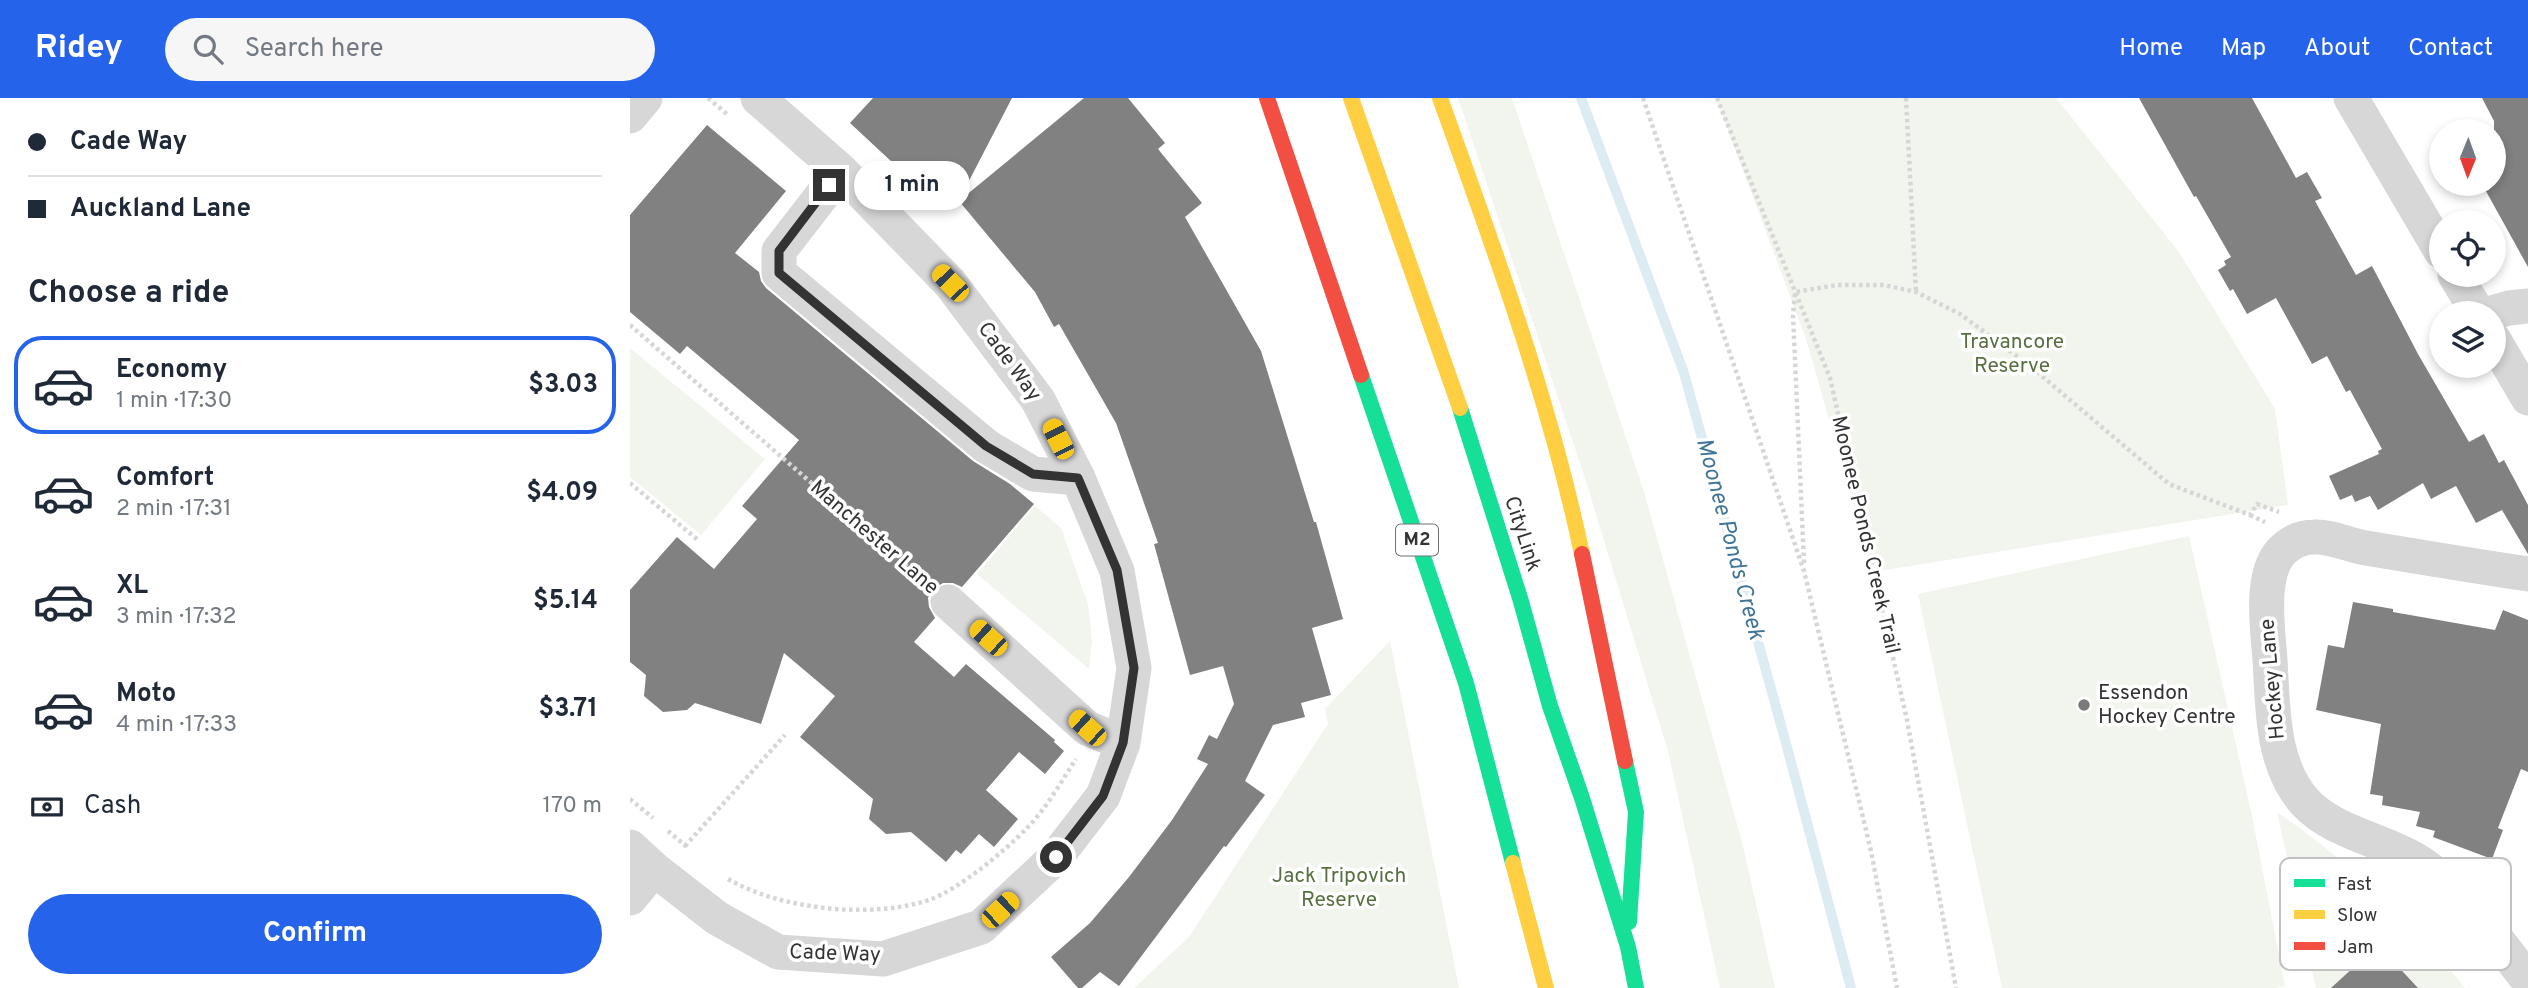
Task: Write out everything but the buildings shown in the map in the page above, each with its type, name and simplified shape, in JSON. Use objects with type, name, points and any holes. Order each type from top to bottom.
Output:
[{"type":"highway","name":"M2","points":[[1267,98],[1466,683],[1546,988]]},
{"type":"highway","name":"CityLink","points":[[1351,98],[1455,393],[1520,598],[1550,706],[1582,798],[1628,947],[1636,988]]},
{"type":"highway","points":[[1440,98],[1505,280],[1548,418],[1580,544],[1636,812],[1628,947]]},
{"type":"street","points":[[630,116],[645,98]]},
{"type":"street","name":"Cade Way","points":[[642,858],[717,918],[778,952],[883,959],[981,927],[1056,857],[1103,796],[1123,743],[1134,668],[1117,570],[1078,478],[1038,400],[950,283],[841,171],[758,98]]},
{"type":"street","points":[[2351,98],[2429,231]]},
{"type":"street","points":[[841,171],[779,251],[779,273],[986,446],[1033,474],[1078,478]]},
{"type":"street","points":[[2506,309],[2528,306]]},
{"type":"street","points":[[2506,360],[2528,397]]},
{"type":"street","name":"Hockey Lane","points":[[2412,858],[2318,815],[2290,782],[2282,762],[2275,724],[2267,604],[2270,572],[2284,548],[2300,539],[2317,537],[2528,575]]},
{"type":"street","name":"Manchester Lane","points":[[948,602],[1087,728],[1123,743]]},
{"type":"street","points":[[630,898],[642,858]]},
{"type":"street","name":"Hockey Lane","points":[[2511,960],[2528,980]]},
{"type":"path","points":[[1643,98],[1804,571],[1871,851],[1897,988]]},
{"type":"path","name":"Moonee Ponds Creek Trail","points":[[1717,98],[1830,378],[1907,720],[1956,988]]},
{"type":"path","points":[[1906,98],[1916,292]]},
{"type":"path","points":[[1804,571],[1793,315],[1795,292],[1837,285],[1884,285],[1916,292],[1960,314],[2030,366],[2169,484],[2250,515],[2257,504],[2283,514]]},
{"type":"path","name":"Manchester Lane","points":[[630,325],[948,602]]},
{"type":"path","points":[[630,483],[698,540]]},
{"type":"path","points":[[685,846],[785,735]]},
{"type":"path","points":[[722,875],[785,903],[861,911],[930,900],[968,877],[1029,827],[1079,756]]},
{"type":"path","points":[[630,799],[658,822]]},
{"type":"path","points":[[667,830],[695,854]]},
{"type":"green space","points":[[1458,98],[1512,98],[1644,492],[1742,842],[1775,988],[1720,988],[1668,751],[1585,478]]},
{"type":"green space","name":"Travancore Reserve","points":[[1716,98],[2056,98],[2179,252],[2275,409],[2288,505],[1873,572],[1806,339]]},
{"type":"green space","points":[[630,348],[765,459],[701,535],[630,477]]},
{"type":"green space","points":[[1035,506],[1061,528],[1088,604],[1092,641],[1089,669],[977,574]]},
{"type":"green space","name":"Essendon Hockey Centre","points":[[2189,536],[2252,816],[2285,986],[2002,988],[1918,594]]},
{"type":"green space","name":"Jack Tripovich Reserve","points":[[1390,641],[1459,988],[1134,988],[1189,937],[1328,724],[1325,709]]},
{"type":"green space","points":[[2277,812],[2338,858],[2287,858]]},
{"type":"green space","points":[[2312,970],[2450,970],[2465,988],[2316,988]]},
{"type":"waterway","name":"Moonee Ponds Creek","points":[[1581,98],[1684,373],[1851,988]]},
{"type":"traffic: fast","points":[[1361,375],[1466,683],[1513,863]]},
{"type":"traffic: fast","points":[[1460,408],[1520,598],[1550,706],[1582,798],[1628,947],[1636,988]]},
{"type":"traffic: fast","points":[[1625,761],[1636,812],[1629,922]]},
{"type":"traffic: slow","points":[[1351,98],[1460,408]]},
{"type":"traffic: slow","points":[[1440,98],[1537,381],[1582,554]]},
{"type":"traffic: slow","points":[[1513,863],[1546,988]]},
{"type":"traffic: jam","points":[[1267,98],[1361,375]]},
{"type":"traffic: jam","points":[[1582,554],[1625,761]]},
{"type":"place","name":"Essendon Hockey Centre","points":[[2084,705]]},
{"type":"route","points":[[829,185],[779,251],[779,273],[986,446],[1033,474],[1078,478],[1117,570],[1134,668],[1123,743],[1103,796],[1056,857]]}]
